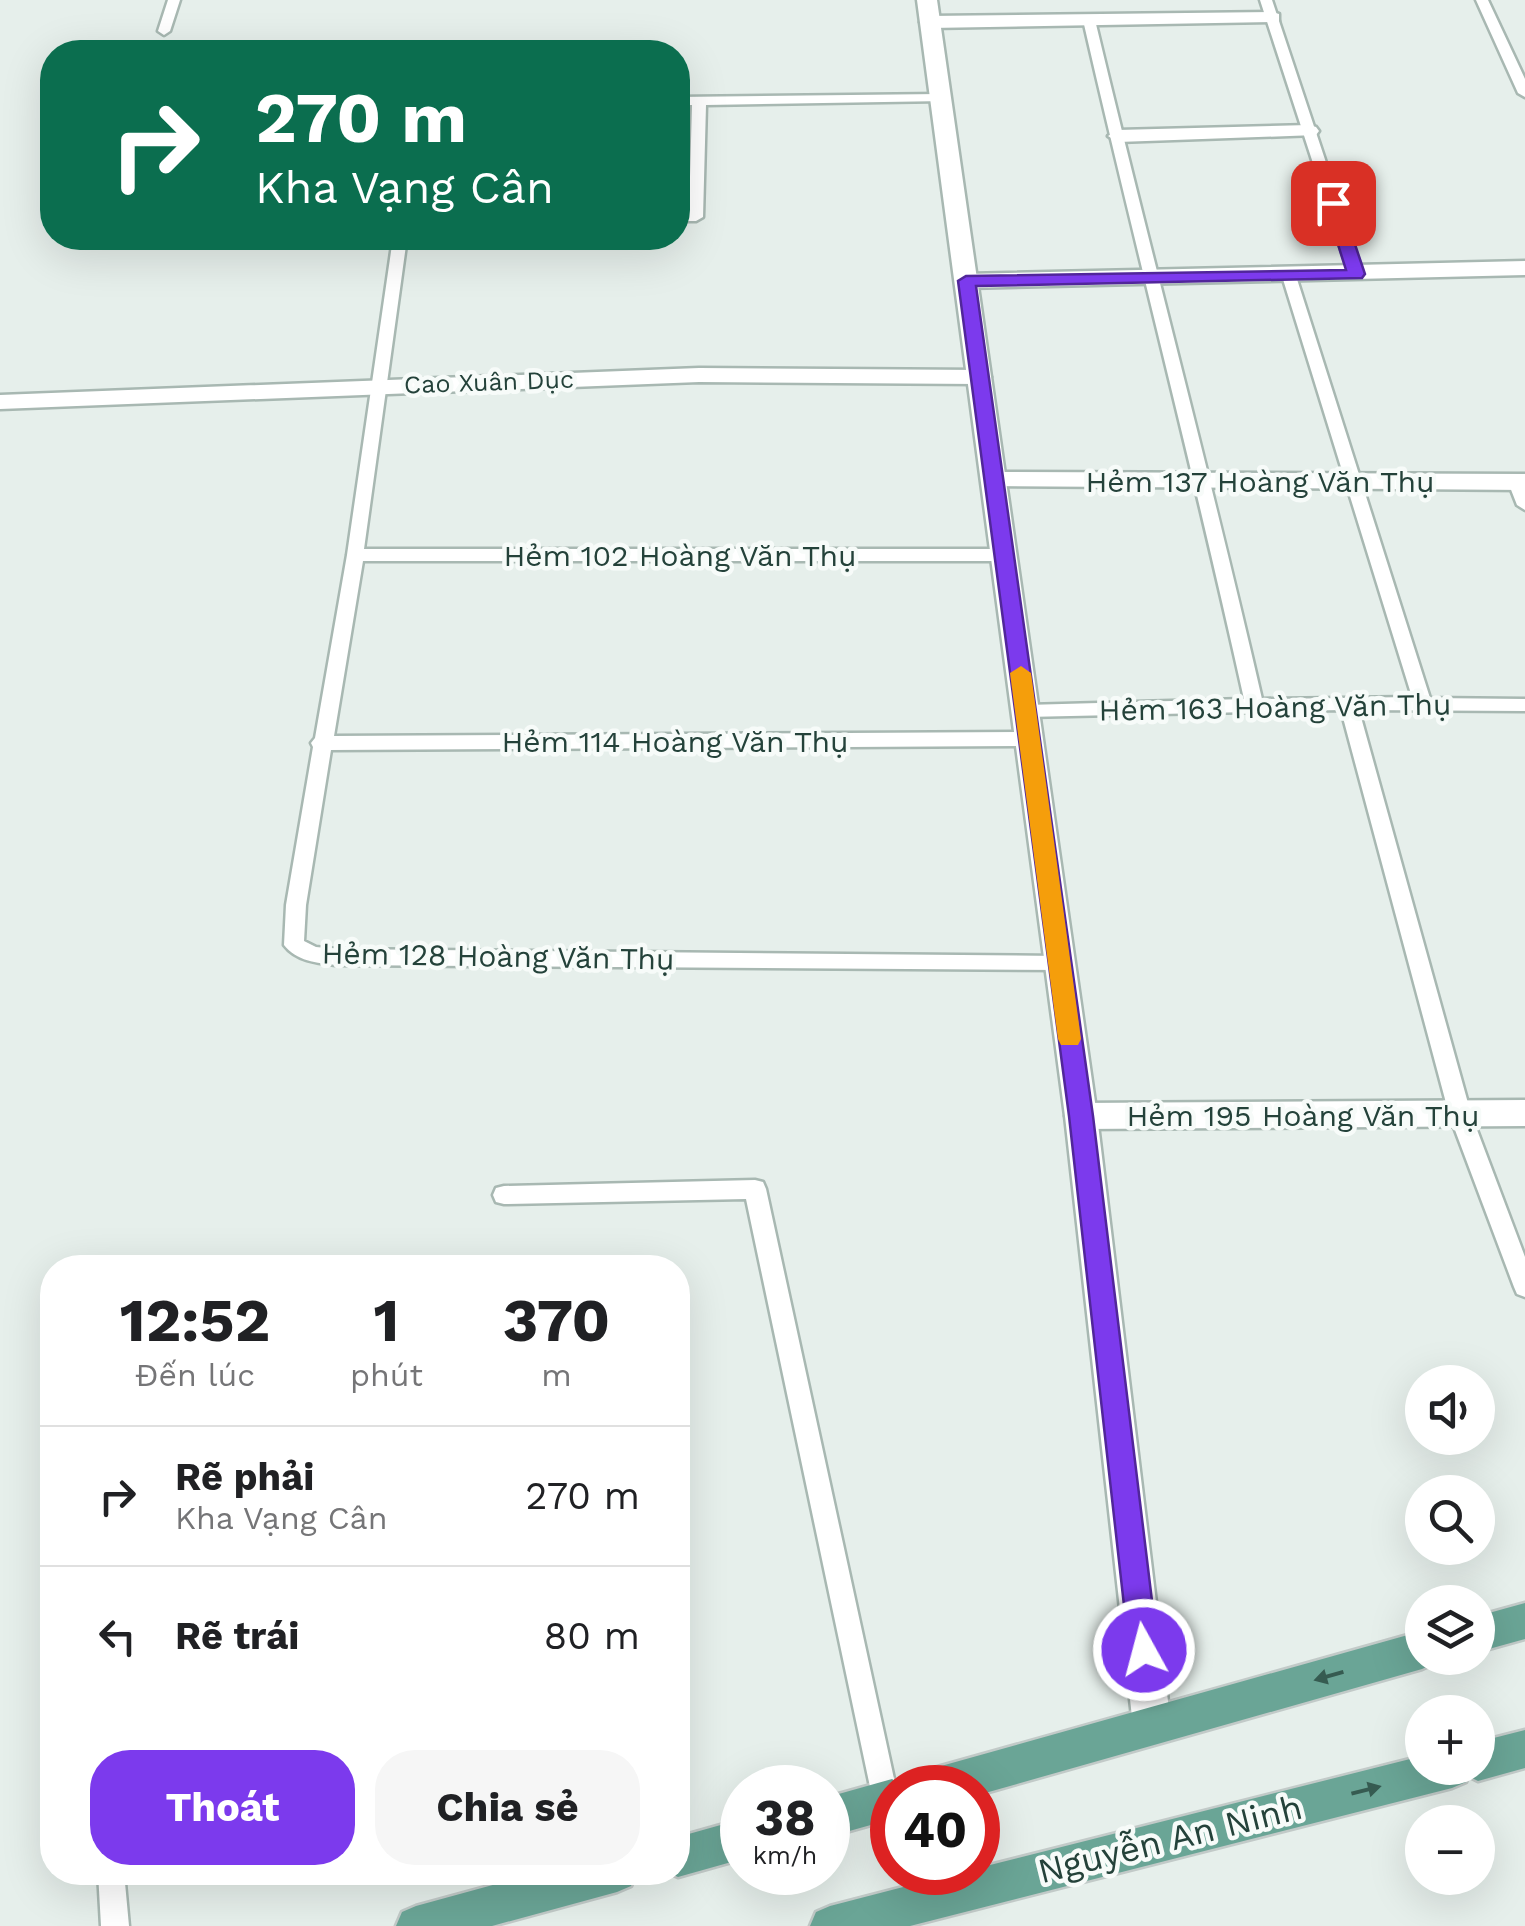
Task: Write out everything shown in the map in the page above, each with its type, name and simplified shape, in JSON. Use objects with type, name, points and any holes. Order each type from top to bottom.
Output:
[{"type":"main road","points":[[1495,1629],[1525,1620]]},
{"type":"main road","points":[[1000,1769],[1405,1655]]},
{"type":"main road","points":[[1495,1757],[1525,1749]]},
{"type":"main road","name":"Nguyễn An Ninh","points":[[830,1926],[1405,1780]]},
{"type":"main road","points":[[690,1853],[720,1845]]},
{"type":"main road","points":[[416,1926],[569,1885]]},
{"type":"street","points":[[1152,1726],[1081,1116],[929,11],[1089,20],[1269,9]]},
{"type":"street","points":[[1118,136],[1309,132]]},
{"type":"street","points":[[966,281],[1525,268]]},
{"type":"street","name":"Cao Xuân Dục","points":[[0,402],[699,375],[979,376]]},
{"type":"street","name":"Hẻm 137 Hoàng Văn Thụ","points":[[995,480],[1355,480],[1522,490]]},
{"type":"street","name":"Hẻm 195 Hoàng Văn Thụ","points":[[1081,1116],[1525,1113]]},
{"type":"lane","points":[[164,31],[174,0]]},
{"type":"lane","points":[[1482,0],[1525,93]]},
{"type":"lane","points":[[1269,9],[1356,274]]},
{"type":"lane","points":[[1089,20],[1149,278],[1204,481],[1254,707]]},
{"type":"lane","points":[[690,101],[940,98]]},
{"type":"lane","points":[[690,217],[696,217],[699,99]]},
{"type":"lane","name":"Hẻm 128 Hoàng Văn Thụ","points":[[398,250],[354,554],[320,743],[294,945],[312,955],[1058,964]]},
{"type":"lane","points":[[1289,276],[1423,705]]},
{"type":"lane","name":"Hẻm 102 Hoàng Văn Thụ","points":[[354,554],[1006,555]]},
{"type":"lane","points":[[1348,703],[1460,1114],[1525,1287]]},
{"type":"lane","name":"Hẻm 163 Hoàng Văn Thụ","points":[[1028,725],[1348,703],[1525,704]]},
{"type":"lane","name":"Hẻm 114 Hoàng Văn Thụ","points":[[320,743],[1028,725]]},
{"type":"lane","points":[[504,1195],[755,1189],[881,1765]]},
{"type":"lane","points":[[112,1885],[115,1926]]},
{"type":"slow traffic","points":[[1021,673],[1070,1039]]},
{"type":"route","points":[[1144,1650],[1081,1116],[966,281],[1356,274],[1333,203]]}]
